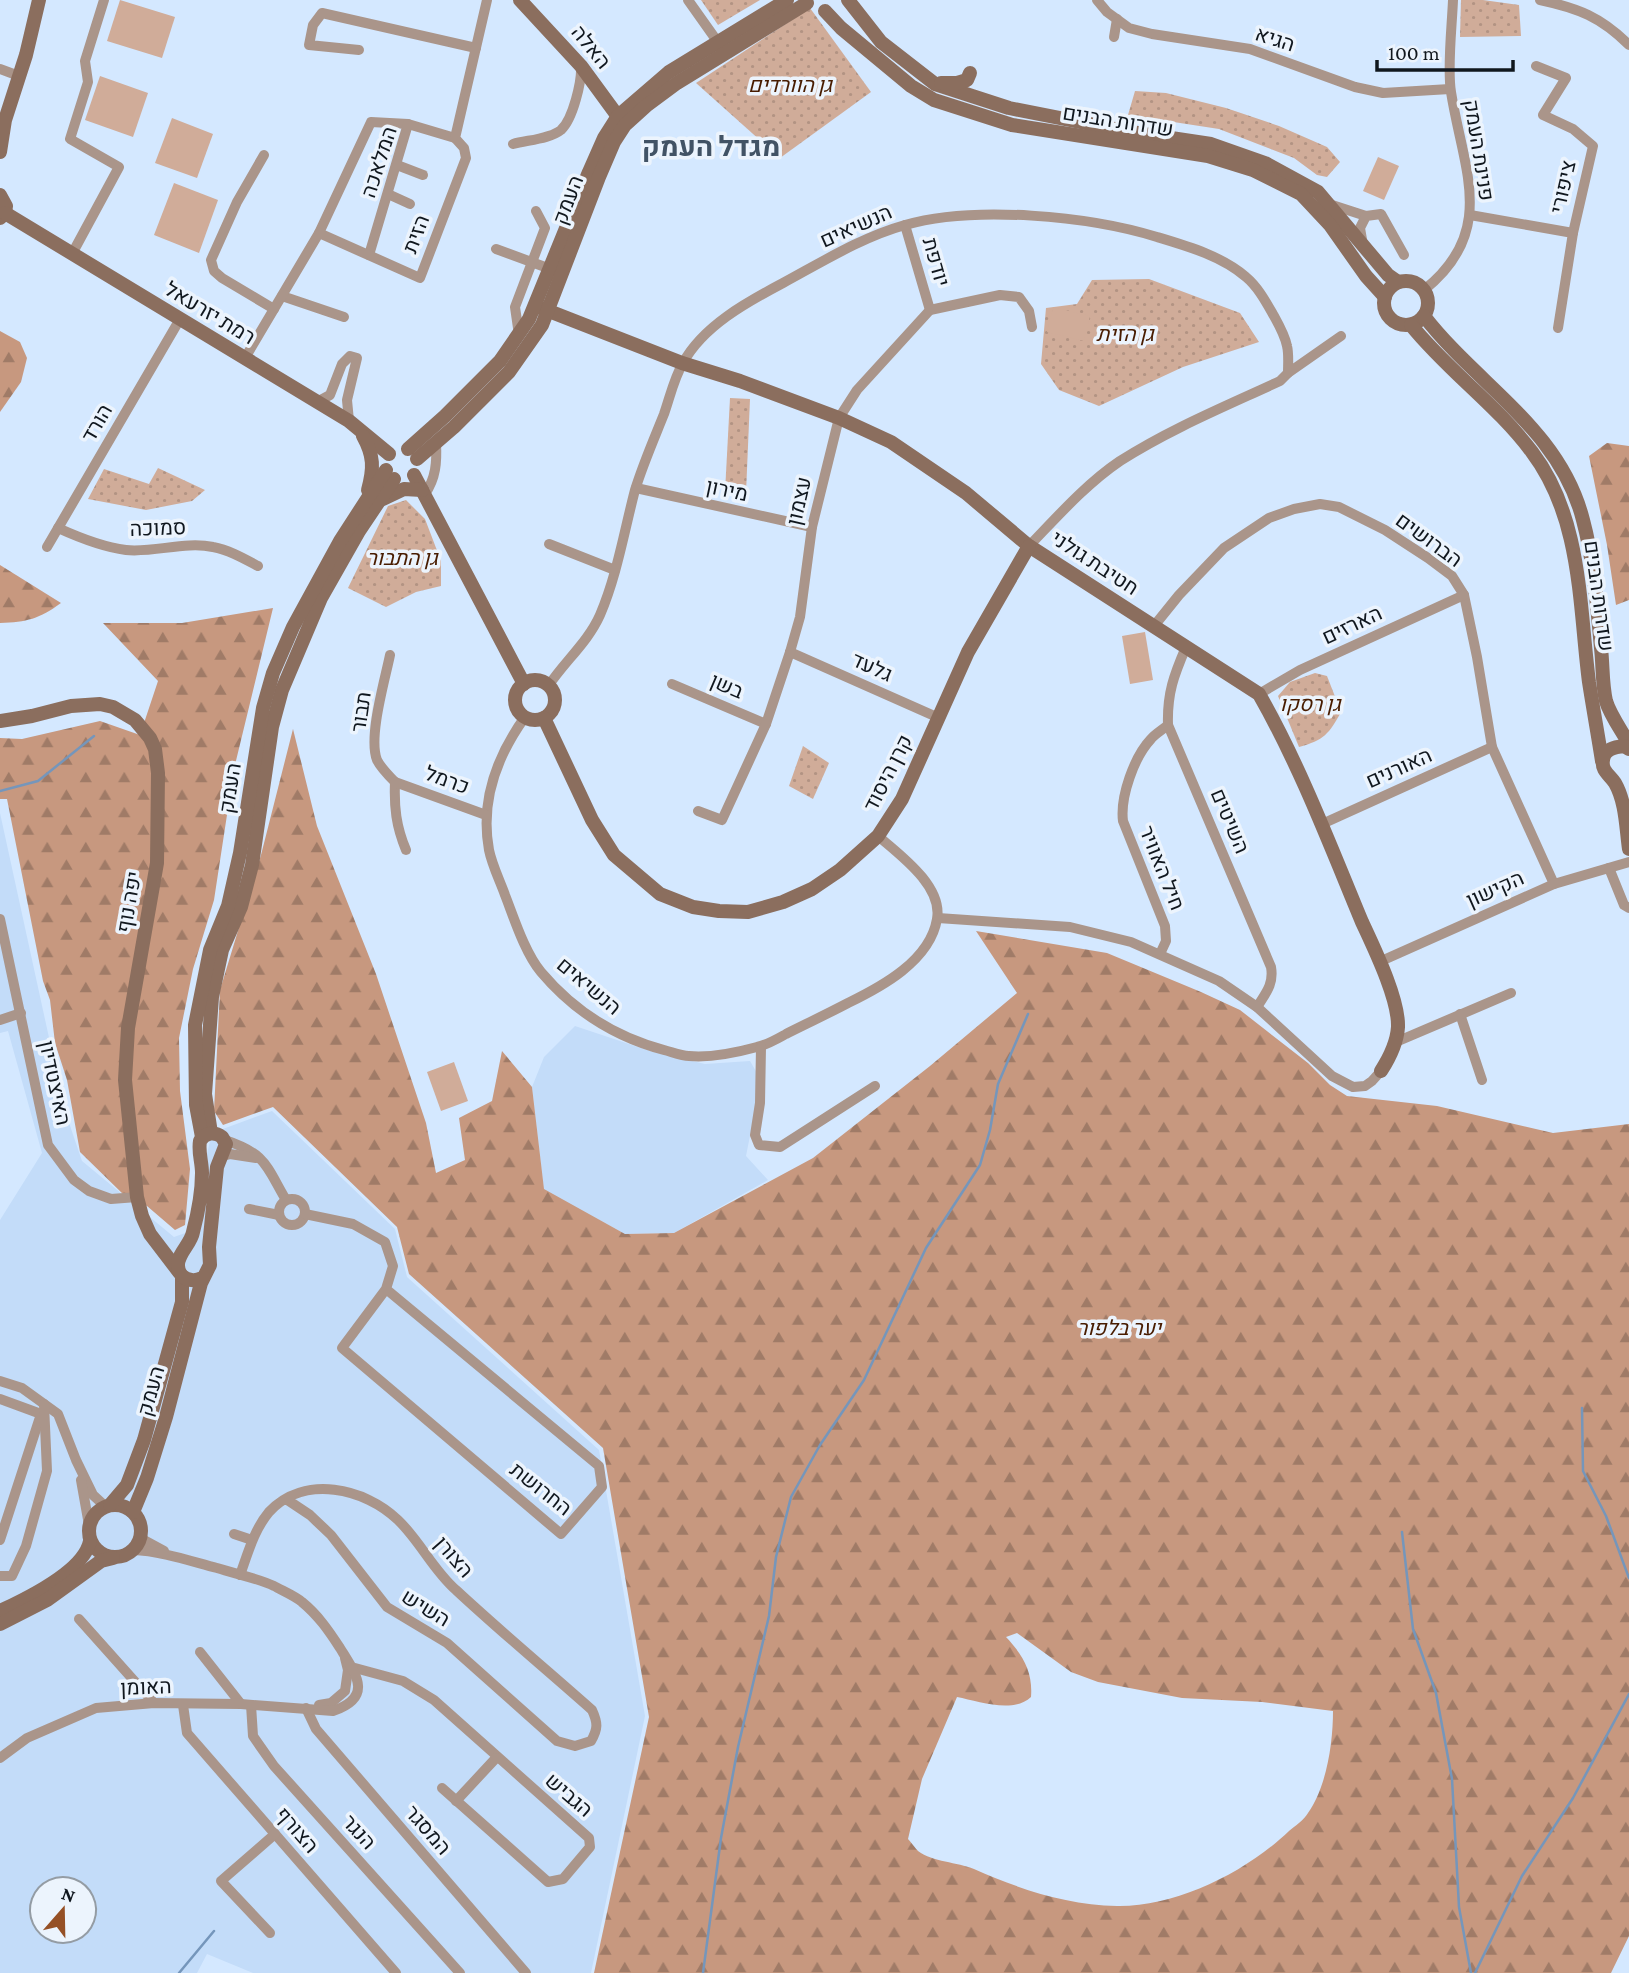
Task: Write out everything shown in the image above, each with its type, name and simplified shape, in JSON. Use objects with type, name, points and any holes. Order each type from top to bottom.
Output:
[{"type":"main road","points":[[0,152],[5,120],[39,0]]},
{"type":"main road","name":"האלה","points":[[520,0],[581,66],[621,121]]},
{"type":"main road","name":"העמק","points":[[413,454],[436,443],[509,372],[542,325],[543,308],[556,271],[621,121],[788,0]]},
{"type":"main road","points":[[825,11],[834,9],[847,0]]},
{"type":"main road","name":"שדרות הבנים","points":[[847,0],[881,43],[930,81],[1009,108],[1131,132],[1211,144],[1265,163],[1318,191],[1388,275],[1398,282]]},
{"type":"main road","name":"העמק","points":[[721,48],[807,2]]},
{"type":"main road","name":"שדרות הבנים","points":[[807,2],[825,11],[911,86],[934,100],[1012,125],[1208,156],[1253,170],[1301,194],[1330,225],[1385,297]]},
{"type":"main road","points":[[930,81],[957,83],[967,80],[970,73],[976,92],[990,102]]},
{"type":"main road","points":[[0,195],[6,202],[3,216]]},
{"type":"main road","name":"רמת יזרעאל","points":[[3,216],[72,254],[349,421],[389,454]]},
{"type":"main road","points":[[1398,282],[1412,282],[1424,290],[1428,306],[1417,321],[1399,324],[1388,316],[1385,310],[1388,290],[1398,282]]},
{"type":"main road","name":"העמק","points":[[413,454],[445,416],[500,361],[543,308]]},
{"type":"main road","name":"חטיבת גולני","points":[[543,308],[682,363],[740,381],[839,418],[891,442],[966,493],[1029,546],[1259,694],[1276,723],[1322,824],[1380,962],[1395,1007],[1398,1025],[1396,1042],[1381,1071]]},
{"type":"main road","name":"שדרות הבנים","points":[[1417,321],[1441,339],[1527,419],[1565,475],[1583,519],[1597,603],[1606,703],[1629,744]]},
{"type":"main road","name":"שדרות הבנים","points":[[1417,321],[1439,358],[1509,424],[1534,454],[1551,485],[1566,522],[1580,580],[1589,682],[1602,761],[1604,770],[1615,783],[1624,811],[1629,849]]},
{"type":"main road","points":[[361,431],[372,453],[372,475],[363,507]]},
{"type":"main road","points":[[398,448],[413,454],[418,467],[414,475],[405,480],[390,474],[385,464],[389,454],[398,448]]},
{"type":"main road","name":"העמק","points":[[133,1513],[166,1417],[202,1278],[210,1265],[209,1247],[217,1167],[226,1149],[213,1137],[196,1105],[195,1025],[210,950],[228,906],[240,853],[263,708],[273,673],[293,626],[340,541],[390,474]]},
{"type":"main road","name":"העמק","points":[[213,1137],[205,1094],[212,997],[222,950],[241,907],[252,865],[272,727],[282,690],[321,598],[359,531],[382,499],[390,474]]},
{"type":"main road","points":[[414,475],[524,684]]},
{"type":"main road","points":[[382,499],[404,488],[424,492]]},
{"type":"main road","name":"קרן היסוד","points":[[544,718],[593,820],[614,855],[660,894],[693,907],[748,912],[783,902],[812,890],[840,870],[878,836],[902,799],[968,652],[1029,546]]},
{"type":"main road","points":[[534,680],[549,685],[554,693],[555,703],[551,712],[537,720],[526,717],[518,709],[515,698],[524,684],[534,680]]},
{"type":"main road","name":"יפה נוף","points":[[0,720],[32,716],[71,706],[100,704],[113,707],[135,720],[150,738],[155,749],[159,773],[157,867],[128,1028],[124,1062],[125,1089],[137,1197],[142,1216],[150,1234],[181,1274]]},
{"type":"main road","points":[[1602,761],[1605,752],[1614,747],[1624,746],[1629,749]]},
{"type":"main road","name":"העמק","points":[[108,1506],[127,1485],[144,1440],[182,1302],[178,1261],[192,1237],[198,1213],[202,1177],[199,1146],[213,1137]]},
{"type":"main road","points":[[150,1234],[167,1247],[185,1250]]},
{"type":"main road","points":[[181,1274],[192,1280],[202,1278]]},
{"type":"main road","points":[[0,1611],[57,1580],[86,1553],[90,1541],[89,1525],[95,1514],[108,1506],[122,1506],[133,1513],[140,1524],[136,1544],[120,1557],[101,1561],[47,1601],[0,1624]]},
{"type":"main road","points":[[90,1541],[101,1554],[113,1558]]},
{"type":"street","points":[[72,254],[119,167],[70,139],[88,82],[85,61],[104,0]]},
{"type":"street","name":"הזית","points":[[319,233],[420,278],[466,158],[464,148],[455,138],[487,0]]},
{"type":"street","points":[[688,0],[721,48]]},
{"type":"street","name":"הגיא","points":[[1097,0],[1129,28],[1250,49],[1355,87],[1383,93],[1450,89]]},
{"type":"street","name":"פנינת העמק","points":[[1424,290],[1441,277],[1454,260],[1470,215],[1469,184],[1450,89],[1453,0]]},
{"type":"street","points":[[1540,0],[1565,3],[1595,18],[1615,30],[1629,45]]},
{"type":"street","points":[[359,51],[309,45],[313,25],[322,13],[476,48]]},
{"type":"street","points":[[1114,37],[1117,19]]},
{"type":"street","points":[[513,144],[561,130],[568,121],[582,78],[581,66]]},
{"type":"street","name":"ציפורי","points":[[1536,66],[1566,78],[1544,115],[1573,129],[1592,146],[1573,233],[1558,328]]},
{"type":"street","points":[[0,69],[19,76]]},
{"type":"street","points":[[245,358],[319,233],[371,122],[408,124]]},
{"type":"street","name":"המלאכה","points":[[369,255],[408,124],[455,138]]},
{"type":"street","points":[[264,155],[237,202],[211,260],[214,271],[222,278],[274,309]]},
{"type":"street","points":[[397,165],[423,175]]},
{"type":"street","points":[[388,194],[410,204]]},
{"type":"street","points":[[1328,203],[1366,216],[1381,214],[1404,255]]},
{"type":"street","points":[[519,335],[515,307],[545,229],[536,211]]},
{"type":"street","name":"הנשיאים","points":[[549,685],[561,666],[584,642],[599,617],[615,570],[636,488],[682,363],[697,342],[753,299],[850,247],[905,225],[957,215],[1017,215],[1087,222],[1144,232],[1185,245],[1246,276],[1263,295],[1287,346],[1288,373]]},
{"type":"street","points":[[1470,215],[1573,233]]},
{"type":"street","points":[[1363,245],[1360,228],[1366,216]]},
{"type":"street","name":"יודפת","points":[[905,225],[930,310]]},
{"type":"street","points":[[496,249],[556,271]]},
{"type":"street","points":[[930,310],[1000,295],[1019,297],[1029,311],[1031,327]]},
{"type":"street","points":[[282,296],[344,317]]},
{"type":"street","name":"עצמון","points":[[698,811],[722,820],[766,723],[800,617],[812,527],[839,418],[857,390],[930,310]]},
{"type":"street","name":"הורד","points":[[47,547],[180,319]]},
{"type":"street","points":[[1029,546],[1118,462],[1171,431],[1280,381],[1341,336]]},
{"type":"street","points":[[317,402],[330,395],[342,364],[350,356],[357,358],[347,400],[349,421]]},
{"type":"street","points":[[424,492],[432,483],[437,462],[436,443]]},
{"type":"street","name":"מירון","points":[[636,488],[812,527]]},
{"type":"street","name":"הברושים","points":[[1154,626],[1224,548],[1269,518],[1294,509],[1321,504],[1355,513],[1385,530],[1452,576],[1464,595],[1492,747],[1554,884]]},
{"type":"street","name":"סמוכה","points":[[58,528],[125,550],[153,551],[211,546],[237,554],[258,566]]},
{"type":"street","points":[[549,544],[615,570]]},
{"type":"street","name":"הארזים","points":[[1259,694],[1300,670],[1464,595]]},
{"type":"street","name":"השיטים","points":[[1186,647],[1172,680],[1167,703],[1168,725],[1271,967],[1273,978],[1257,1007]]},
{"type":"street","name":"גלעד","points":[[790,652],[939,718]]},
{"type":"street","name":"תבור","points":[[390,655],[375,725],[376,758],[385,773],[395,782]]},
{"type":"street","name":"בשן","points":[[672,684],[766,723]]},
{"type":"street","name":"הנשיאים","points":[[526,717],[501,754],[492,781],[486,815],[489,852],[515,922],[539,970],[572,1003],[613,1032],[645,1045],[687,1056],[719,1055],[761,1047],[872,991],[898,973],[918,955],[938,918]]},
{"type":"street","name":"חיל האוויר","points":[[1160,954],[1166,941],[1165,926],[1123,821],[1122,808],[1124,793],[1144,747],[1168,725]]},
{"type":"street","name":"האורנים","points":[[1322,824],[1492,747]]},
{"type":"street","points":[[395,782],[394,811],[397,830],[406,850]]},
{"type":"street","name":"כרמל","points":[[395,782],[486,815]]},
{"type":"street","points":[[878,836],[918,871],[935,902],[938,918],[1070,927],[1131,942],[1219,981],[1257,1007],[1332,1076],[1343,1082],[1353,1087],[1364,1086],[1372,1082],[1381,1071]]},
{"type":"street","name":"הקישון","points":[[1380,962],[1554,884],[1629,862]]},
{"type":"street","points":[[1609,868],[1624,905],[1629,908]]},
{"type":"street","name":"האיצטדיון","points":[[0,919],[2,940],[21,1013],[48,1145],[74,1180],[89,1191],[111,1199],[137,1197]]},
{"type":"street","points":[[1396,1042],[1511,993]]},
{"type":"street","points":[[0,1020],[21,1013]]},
{"type":"street","points":[[1460,1014],[1482,1080]]},
{"type":"street","points":[[761,1047],[760,1103],[755,1135],[760,1145],[780,1147],[875,1086]]},
{"type":"street","points":[[213,1137],[253,1151],[262,1159],[286,1200]]},
{"type":"street","points":[[221,1156],[230,1154],[262,1159]]},
{"type":"street","points":[[249,1209],[279,1215],[284,1222],[292,1225],[300,1221],[304,1214],[301,1202],[286,1200],[281,1204],[279,1215]]},
{"type":"street","points":[[304,1214],[353,1224],[384,1242],[393,1266],[386,1289]]},
{"type":"street","name":"החרושת","points":[[386,1289],[599,1466],[602,1487],[561,1534],[342,1348],[386,1289]]},
{"type":"street","points":[[0,1381],[22,1388],[43,1409],[47,1471],[26,1546],[12,1576],[0,1576]]},
{"type":"street","points":[[0,1399],[58,1414],[93,1494],[108,1506]]},
{"type":"street","points":[[0,1541],[43,1409]]},
{"type":"street","points":[[76,1460],[89,1525]]},
{"type":"street","name":"הצורן","points":[[240,1575],[259,1526],[271,1510],[286,1499],[331,1488],[381,1505],[400,1522],[443,1578],[592,1710],[598,1722],[591,1741],[575,1746],[556,1741]]},
{"type":"street","name":"השיש","points":[[286,1499],[310,1515],[331,1535],[387,1607],[447,1643],[556,1741]]},
{"type":"street","points":[[234,1534],[252,1540]]},
{"type":"street","points":[[136,1544],[272,1585],[301,1600],[325,1624],[355,1668]]},
{"type":"street","points":[[79,1619],[154,1703]]},
{"type":"street","points":[[200,1652],[246,1705]]},
{"type":"street","points":[[306,1708],[331,1703],[345,1691],[348,1670],[345,1656]]},
{"type":"street","name":"האומן","points":[[0,1758],[27,1738],[96,1708],[154,1703],[246,1705],[333,1711],[353,1700],[357,1691],[355,1668]]},
{"type":"street","name":"הגביש","points":[[355,1668],[403,1681],[434,1700],[589,1838],[590,1847],[563,1879],[548,1882],[442,1788]]},
{"type":"street","name":"הצורף","points":[[183,1705],[187,1733],[396,1973]]},
{"type":"street","name":"הנגר","points":[[246,1705],[253,1736],[274,1766],[460,1973]]},
{"type":"street","name":"המסגר","points":[[306,1708],[316,1729],[526,1973]]},
{"type":"street","points":[[456,1801],[496,1758]]},
{"type":"street","points":[[270,1933],[221,1881],[275,1834]]},
{"type":"shaded area","points":[[0,813],[65,1111],[82,1161],[174,1237],[188,1232],[212,1133],[272,1111],[395,1229],[407,1277],[599,1450],[645,1716],[591,1973],[253,1973],[207,1954],[197,1973],[0,1973],[0,1220],[42,1153],[8,1031],[0,1033]]},
{"type":"shaded area","points":[[575,1026],[650,1051],[705,1064],[750,1061],[761,1080],[746,1156],[768,1180],[674,1233],[625,1234],[544,1190],[532,1087],[544,1057]]},
{"type":"green space","points":[[120,0],[175,17],[162,58],[107,41]]},
{"type":"green space","points":[[701,0],[760,0],[718,25]]},
{"type":"green space","points":[[1461,0],[1519,5],[1521,36],[1460,37]]},
{"type":"green space","name":"גן הוורדים","points":[[810,8],[871,92],[780,158],[696,83]]},
{"type":"green space","points":[[100,76],[148,93],[133,137],[85,120]]},
{"type":"green space","points":[[1135,91],[1166,93],[1226,108],[1279,126],[1327,147],[1340,162],[1327,177],[1317,175],[1294,158],[1219,129],[1128,115]]},
{"type":"green space","points":[[172,118],[213,134],[197,178],[155,163]]},
{"type":"green space","points":[[1378,157],[1399,166],[1384,200],[1363,191]]},
{"type":"green space","points":[[174,183],[218,200],[199,253],[154,235]]},
{"type":"green space","name":"גן הזית","points":[[1149,279],[1240,313],[1259,342],[1183,367],[1099,406],[1059,390],[1041,364],[1046,308],[1077,304],[1092,280]]},
{"type":"green space","points":[[1053,307],[1090,316],[1084,341],[1047,332]]},
{"type":"green space","points":[[0,331],[20,342],[27,358],[21,382],[0,412]]},
{"type":"green space","points":[[730,398],[750,399],[746,493],[725,492]]},
{"type":"green space","points":[[1607,443],[1629,446],[1629,600],[1616,605],[1589,456]]},
{"type":"green space","points":[[158,468],[205,490],[192,501],[146,510],[88,499],[104,469],[149,484]]},
{"type":"green space","name":"גן התבור","points":[[406,500],[425,519],[441,561],[441,586],[416,592],[386,607],[348,588],[388,506]]},
{"type":"green space","points":[[0,565],[61,603],[32,619],[0,623]]},
{"type":"green space","points":[[273,608],[234,769],[214,900],[193,969],[179,1038],[180,1091],[190,1169],[185,1225],[175,1230],[147,1206],[126,1197],[80,1152],[67,1080],[55,1043],[50,1000],[43,981],[7,799],[0,799],[0,738],[22,739],[100,721],[140,735],[158,681],[103,623],[182,623]]},
{"type":"green space","points":[[1145,632],[1153,680],[1130,684],[1122,636]]},
{"type":"green space","name":"גן רסקו","points":[[1315,673],[1327,676],[1341,712],[1325,735],[1299,747],[1278,696],[1290,682]]},
{"type":"green space","name":"יער בלפור","points":[[293,729],[317,826],[376,974],[426,1123],[436,1173],[465,1160],[459,1118],[492,1101],[502,1051],[532,1087],[544,1189],[625,1234],[674,1233],[813,1158],[1017,993],[976,931],[1107,953],[1201,992],[1240,1010],[1347,1096],[1437,1106],[1553,1133],[1629,1124],[1629,1936],[1611,1973],[594,1973],[649,1717],[603,1448],[409,1274],[397,1227],[273,1107],[223,1125],[214,1111],[220,990],[261,855]],"holes":[[[1017,1633],[1071,1672],[1098,1682],[1182,1698],[1262,1702],[1333,1711],[1328,1764],[1315,1802],[1299,1823],[1272,1846],[1232,1873],[1186,1894],[1140,1905],[1098,1905],[1062,1899],[918,1851],[908,1839],[922,1779],[957,1697],[1005,1706],[1024,1702],[1031,1697],[1026,1664],[1006,1637]]]},
{"type":"green space","points":[[803,746],[829,763],[813,799],[789,786]]},
{"type":"green space","points":[[454,1062],[468,1101],[441,1111],[427,1072]]},
{"type":"waterway","points":[[0,791],[38,781],[94,736]]},
{"type":"waterway","points":[[703,1973],[721,1838],[738,1747],[769,1616],[776,1557],[791,1497],[820,1445],[864,1380],[926,1248],[980,1165],[990,1130],[998,1084],[1028,1014]]},
{"type":"waterway","points":[[1582,1408],[1583,1471],[1606,1516],[1629,1578]]},
{"type":"waterway","points":[[1402,1532],[1413,1629],[1436,1693],[1452,1779],[1459,1907],[1471,1973]]},
{"type":"waterway","points":[[1475,1973],[1522,1876],[1573,1798],[1629,1694]]},
{"type":"waterway","points":[[179,1973],[214,1931]]},
{"type":"district","name":"מגדל העמק","points":[[711,146]]}]
